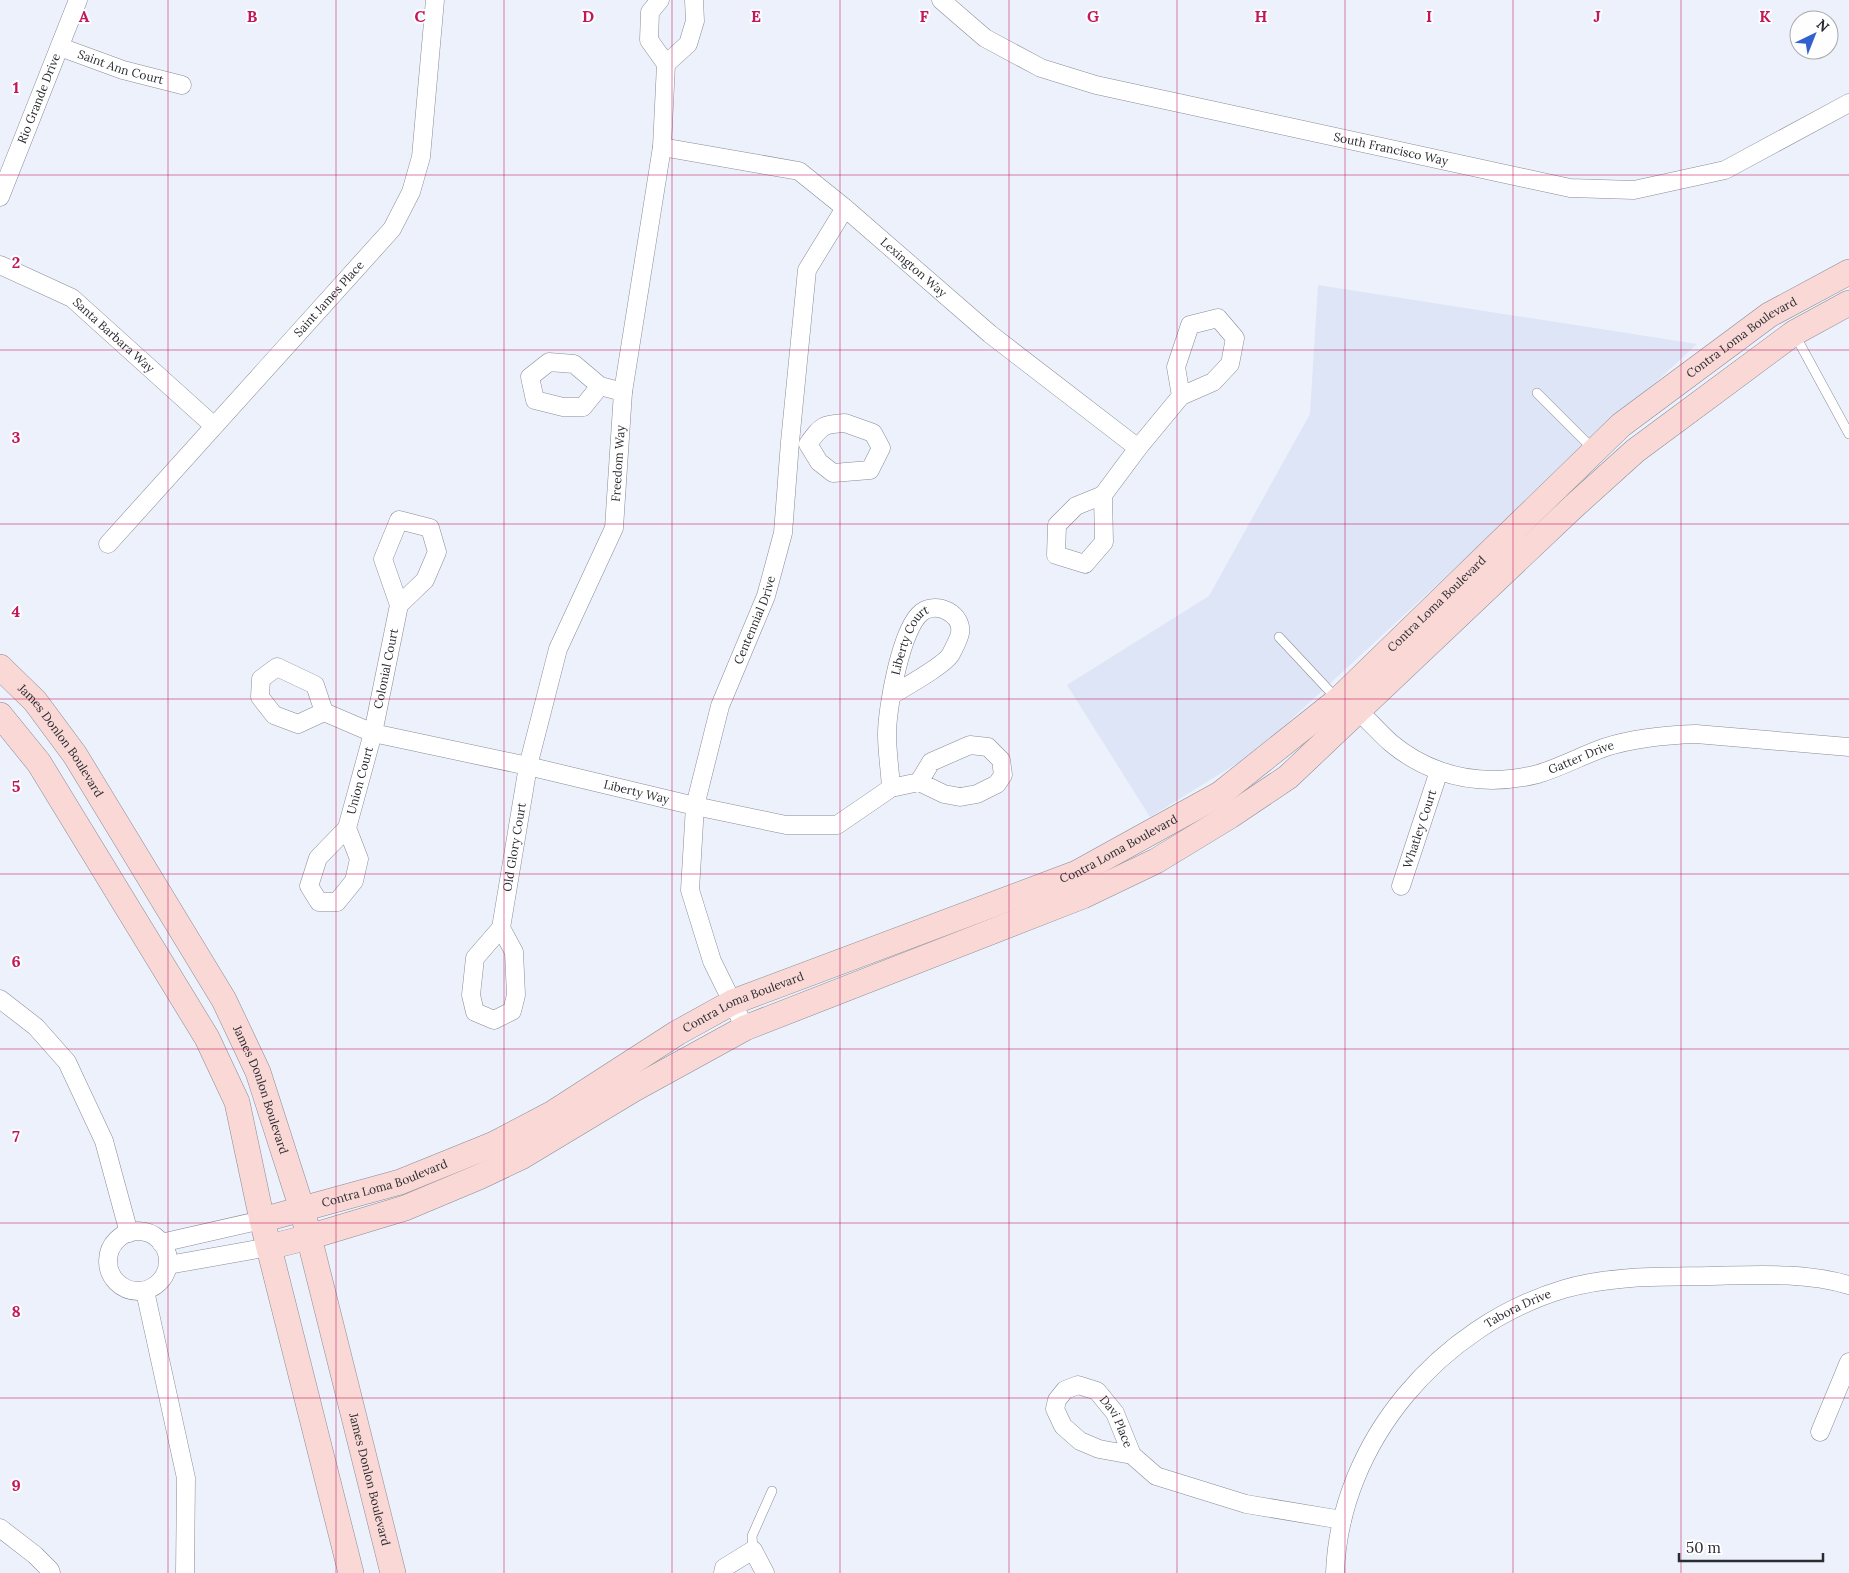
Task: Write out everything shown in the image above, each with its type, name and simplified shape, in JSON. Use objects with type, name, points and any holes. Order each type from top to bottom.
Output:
[{"type":"main road","name":"Contra Loma Boulevard","points":[[269,1247],[310,1237],[405,1208],[479,1177],[521,1157],[634,1088],[745,1028],[1083,896],[1156,861],[1230,816],[1288,776],[1349,705],[1621,425],[1769,315],[1849,272]]},
{"type":"main road","name":"Contra Loma Boulevard","points":[[262,1220],[400,1182],[494,1144],[553,1113],[677,1033],[733,1002],[1077,873],[1220,794],[1349,705],[1635,451],[1794,333],[1849,303]]},
{"type":"main road","name":"James Donlon Boulevard","points":[[0,667],[35,702],[75,754],[224,1000],[258,1072],[310,1237],[393,1573]]},
{"type":"main road","name":"James Donlon Boulevard","points":[[0,715],[39,763],[207,1038],[237,1102],[262,1220],[351,1573]]},
{"type":"street","name":"Rio Grande Drive","points":[[0,197],[78,0]]},
{"type":"street","name":"Saint James Place","points":[[108,544],[392,229],[410,192],[421,157],[435,0]]},
{"type":"street","points":[[660,0],[650,12],[649,40],[666,64],[688,44],[695,21],[694,0]]},
{"type":"street","name":"South Francisco Way","points":[[942,0],[985,38],[1041,68],[1096,86],[1570,188],[1634,190],[1725,170],[1849,103]]},
{"type":"street","name":"Saint Ann Court","points":[[60,47],[123,70],[182,85]]},
{"type":"street","name":"Freedom Way","points":[[528,766],[558,649],[614,528],[623,392],[662,147],[666,64]]},
{"type":"street","name":"Lexington Way","points":[[662,147],[799,171],[845,208],[990,334],[1138,448]]},
{"type":"street","name":"Centennial Drive","points":[[745,1028],[712,961],[690,890],[694,806],[720,706],[766,596],[783,533],[807,270],[845,208]]},
{"type":"street","name":"Santa Barbara Way","points":[[0,265],[72,298],[214,426]]},
{"type":"street","points":[[600,386],[623,392]]},
{"type":"street","points":[[1103,495],[1138,448],[1181,396]]},
{"type":"street","points":[[790,442],[808,444]]},
{"type":"street","name":"Colonial Court","points":[[373,733],[399,605]]},
{"type":"street","name":"Liberty Court","points":[[891,788],[886,734],[892,695],[903,643],[914,621],[923,612],[934,608],[948,610],[958,620],[960,632],[950,656],[892,695]]},
{"type":"street","name":"Gatter Drive","points":[[1349,705],[1391,743],[1419,762],[1439,771],[1480,780],[1519,778],[1546,771],[1606,747],[1650,737],[1671,735],[1696,734],[1849,747]]},
{"type":"street","name":"Liberty Way","points":[[324,712],[373,733],[786,825],[837,824],[891,788]]},
{"type":"street","name":"Union Court","points":[[347,828],[373,733]]},
{"type":"street","name":"Old Glory Court","points":[[501,928],[528,766]]},
{"type":"street","name":"Whatley Court","points":[[1400,886],[1439,771]]},
{"type":"street","points":[[891,788],[919,782]]},
{"type":"street","points":[[501,928],[514,952],[516,995],[512,1011],[494,1020],[475,1012],[471,995],[475,958],[501,928]]},
{"type":"street","points":[[0,999],[36,1027],[67,1062],[104,1141],[129,1233]]},
{"type":"street","points":[[161,1243],[262,1220]]},
{"type":"street","points":[[138,1231],[155,1237],[161,1243],[168,1258],[168,1265],[160,1282],[153,1287],[145,1291],[135,1292],[125,1289],[110,1274],[108,1254],[112,1245],[119,1237],[138,1231]]},
{"type":"street","points":[[168,1265],[269,1247]]},
{"type":"street","name":"Tabora Drive","points":[[1336,1573],[1342,1520],[1348,1498],[1370,1448],[1401,1399],[1420,1378],[1465,1339],[1517,1307],[1566,1289],[1613,1280],[1642,1277],[1785,1275],[1821,1278],[1849,1285]]},
{"type":"street","points":[[145,1291],[186,1478],[185,1573]]},
{"type":"street","points":[[1820,1432],[1849,1362]]},
{"type":"street","name":"Davi Place","points":[[1132,1455],[1099,1449],[1080,1441],[1063,1426],[1054,1408],[1064,1390],[1078,1385],[1097,1391],[1115,1413],[1132,1455],[1156,1476],[1246,1504],[1342,1520]]},
{"type":"street","points":[[0,1528],[35,1555],[51,1573]]},
{"type":"street","points":[[722,1573],[724,1568],[753,1550],[765,1573]]},
{"type":"lane","points":[[1794,333],[1849,434]]},
{"type":"lane","points":[[1537,393],[1595,451]]},
{"type":"lane","points":[[1279,637],[1349,705]]},
{"type":"lane","points":[[753,1550],[752,1536],[772,1491]]},
{"type":"shaded area","points":[[1318,285],[1697,344],[1257,751],[1150,817],[1067,685],[1209,596],[1310,414]]}]
